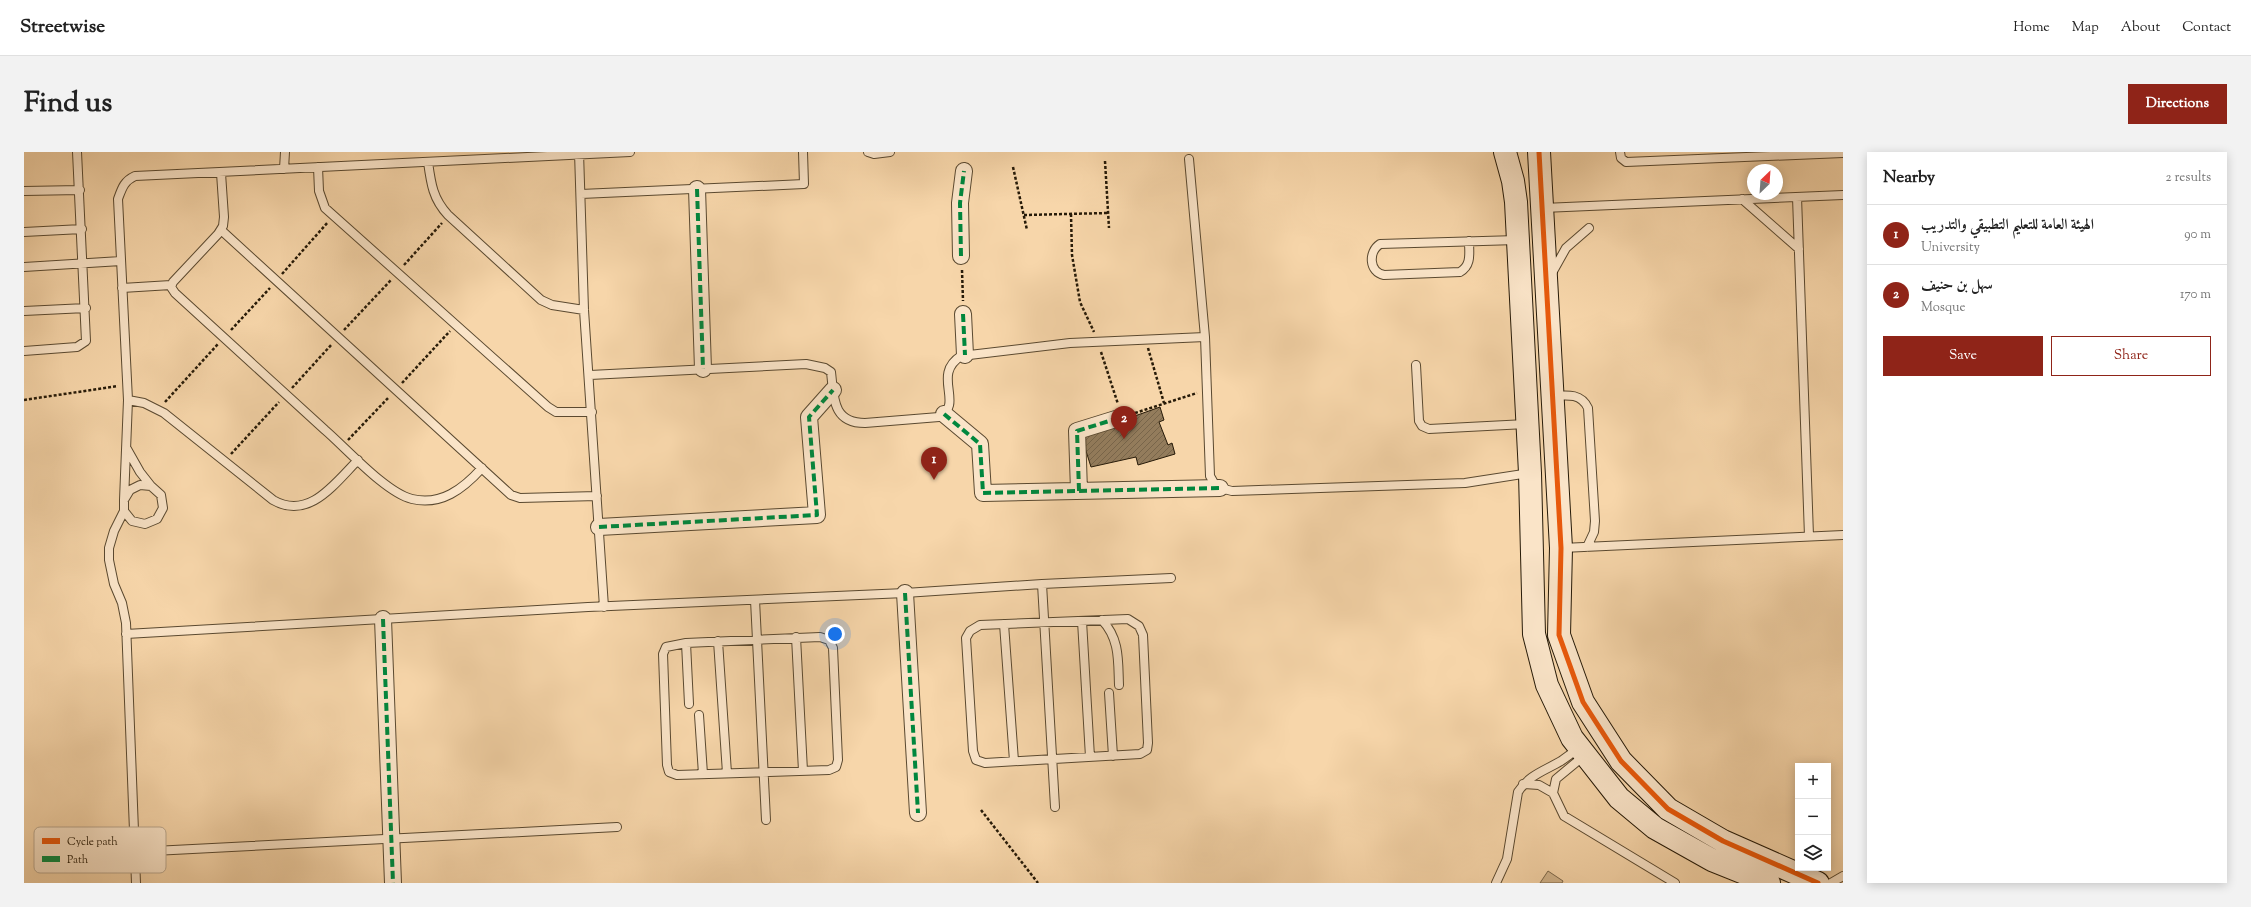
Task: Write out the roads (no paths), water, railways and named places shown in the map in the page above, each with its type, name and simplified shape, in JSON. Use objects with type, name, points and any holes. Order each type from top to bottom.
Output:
[{"type":"street","points":[[1505,152],[1513,181],[1518,240],[1526,424],[1530,473],[1534,634],[1547,685],[1572,738],[1619,798],[1655,828],[1712,860],[1769,883]]},
{"type":"street","points":[[1539,152],[1553,396],[1560,458],[1561,548],[1559,635],[1583,702],[1621,761],[1668,809],[1723,841],[1818,883]]},
{"type":"street","points":[[961,256],[960,203],[964,171]]},
{"type":"street","points":[[697,189],[703,369]]},
{"type":"street","points":[[963,314],[965,355]]},
{"type":"street","points":[[599,527],[817,515],[809,417],[833,390]]},
{"type":"street","points":[[944,414],[980,444],[983,493],[1220,488]]},
{"type":"street","points":[[1079,491],[1077,431],[1122,417]]},
{"type":"street","points":[[905,593],[918,813]]},
{"type":"street","points":[[383,619],[393,883]]},
{"type":"lane","points":[[24,351],[77,347],[84,344],[87,337],[77,152]]},
{"type":"lane","points":[[284,169],[285,152]]},
{"type":"lane","points":[[133,827],[125,612],[111,573],[109,560],[109,548],[114,531],[124,511],[127,448],[128,400],[126,385],[118,199],[122,186],[128,179],[135,176],[221,173],[579,153],[630,152]]},
{"type":"lane","points":[[581,194],[804,184],[803,152]]},
{"type":"lane","points":[[868,152],[874,154],[890,152]]},
{"type":"lane","points":[[1620,152],[1620,158],[1626,162],[1766,154],[1843,153]]},
{"type":"lane","points":[[579,153],[584,310],[590,375],[604,607]]},
{"type":"lane","points":[[1189,159],[1205,337],[1210,476],[1214,483],[1220,488],[1232,491],[1465,483],[1530,473]]},
{"type":"lane","points":[[428,162],[433,193],[439,205],[448,215],[541,300],[552,305],[584,310]]},
{"type":"lane","points":[[318,167],[321,200],[334,216],[548,407],[556,412],[592,412]]},
{"type":"lane","points":[[122,288],[171,285],[221,230],[224,217],[221,173]]},
{"type":"lane","points":[[24,191],[80,190]]},
{"type":"lane","points":[[1542,208],[1843,195]]},
{"type":"lane","points":[[1797,197],[1808,536]]},
{"type":"lane","points":[[1742,199],[1799,249]]},
{"type":"lane","points":[[1546,289],[1553,270],[1566,248],[1589,228]]},
{"type":"lane","points":[[24,232],[82,229]]},
{"type":"lane","points":[[221,230],[511,495],[520,498],[597,496]]},
{"type":"lane","points":[[1469,241],[1469,263],[1467,268],[1460,272],[1384,275],[1377,274],[1373,269],[1372,254],[1375,248],[1380,244],[1469,241],[1518,240]]},
{"type":"lane","points":[[24,267],[121,262]]},
{"type":"lane","points":[[171,285],[175,293],[223,337],[358,460],[401,495],[420,500],[442,499],[470,481],[482,468]]},
{"type":"lane","points":[[24,311],[86,308]]},
{"type":"lane","points":[[590,375],[806,364],[817,365],[831,372],[836,408],[847,419],[856,423],[939,417],[944,414],[949,403],[949,367],[952,361],[965,355],[1070,343],[1205,337]]},
{"type":"lane","points":[[1416,365],[1419,421],[1422,426],[1429,429],[1526,424]]},
{"type":"lane","points":[[1553,396],[1577,396],[1586,403],[1588,408],[1595,521],[1592,538],[1587,547]]},
{"type":"lane","points":[[128,400],[144,403],[159,409],[274,500],[286,506],[299,507],[310,504],[326,492],[358,460]]},
{"type":"lane","points":[[124,511],[132,521],[145,524],[157,519],[163,508],[161,495],[151,486],[140,472],[127,448]]},
{"type":"lane","points":[[124,500],[130,490],[140,485],[151,486]]},
{"type":"lane","points":[[1561,548],[1843,535]]},
{"type":"lane","points":[[126,634],[604,607],[905,593],[1042,584],[1171,578]]},
{"type":"lane","points":[[1042,584],[1055,807]]},
{"type":"lane","points":[[755,600],[766,820]]},
{"type":"lane","points":[[1128,619],[1139,626],[1143,635],[1147,750],[1140,754],[1113,756],[980,762],[976,760],[973,751],[966,638],[970,631],[976,626],[1082,621],[1128,619]]},
{"type":"lane","points":[[1102,620],[1109,627],[1116,640],[1119,685]]},
{"type":"lane","points":[[1082,621],[1090,757]]},
{"type":"lane","points":[[1004,624],[1014,761]]},
{"type":"lane","points":[[796,637],[803,771]]},
{"type":"lane","points":[[796,637],[825,637],[832,643],[834,648],[838,764],[833,769],[803,771],[673,775],[667,764],[663,654],[670,645],[796,637]]},
{"type":"lane","points":[[718,641],[727,773]]},
{"type":"lane","points":[[686,643],[689,704]]},
{"type":"lane","points":[[1109,693],[1113,756]]},
{"type":"lane","points":[[699,715],[703,774]]},
{"type":"lane","points":[[1496,883],[1508,859],[1518,792],[1523,784],[1534,775],[1582,751]]},
{"type":"lane","points":[[1553,793],[1556,779],[1582,751]]},
{"type":"lane","points":[[1523,784],[1539,785],[1553,793],[1564,816],[1675,883]]},
{"type":"lane","points":[[166,850],[617,827]]},
{"type":"lane","points":[[135,873],[136,883]]},
{"type":"lane","points":[[1831,883],[1843,876]]},
{"type":"place","name":"سهل بن حنيف","points":[[1124,439]]},
{"type":"place","name":"الهيئة العامة للتعليم التطبيقي والتدريب","points":[[934,480]]}]
